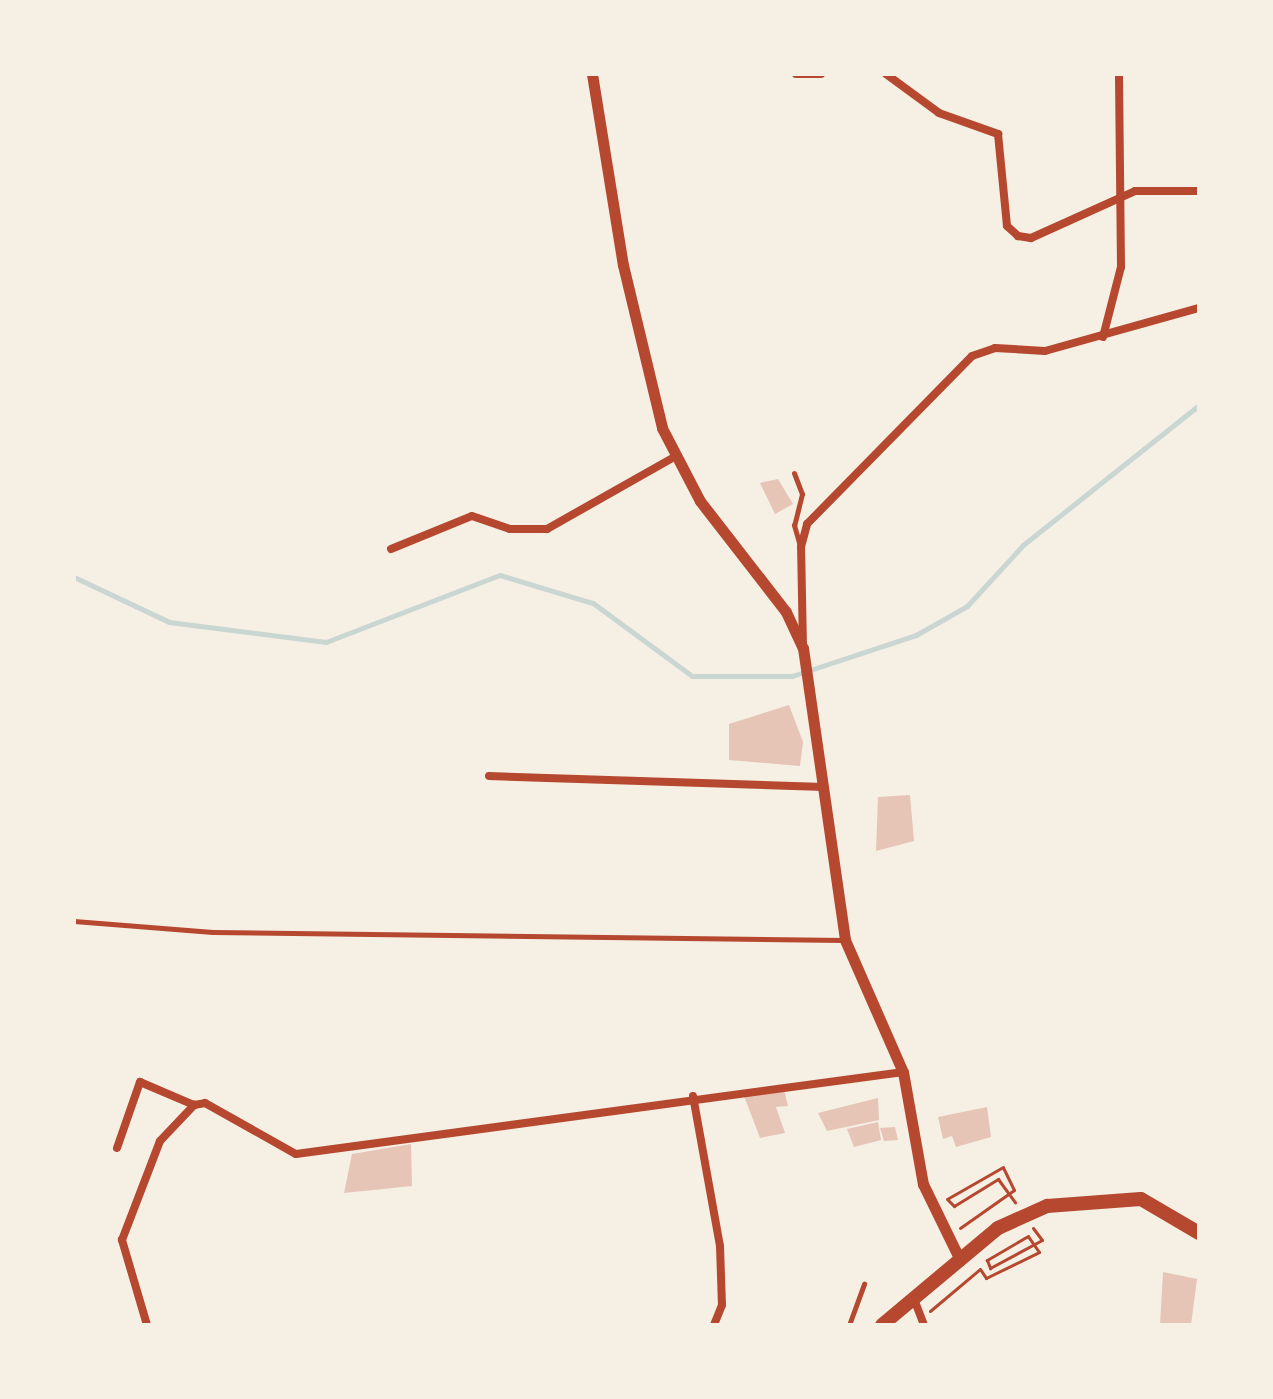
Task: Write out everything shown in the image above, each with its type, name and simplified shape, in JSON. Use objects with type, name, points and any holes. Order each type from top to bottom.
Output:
[{"type":"main road","points":[[882,1325],[998,1228],[1047,1206],[1141,1199],[1199,1233]]},
{"type":"street","points":[[592,74],[623,265],[662,428],[676,456],[803,648]]},
{"type":"street","points":[[796,74],[821,74]]},
{"type":"street","points":[[886,74],[939,113],[998,134],[1007,226],[1018,236],[1031,238],[1125,194],[1199,191]]},
{"type":"street","points":[[1103,337],[1121,267],[1125,194],[1119,74]]},
{"type":"street","points":[[960,1260],[923,1184],[903,1072],[845,940],[803,648],[801,547],[807,524],[972,356],[1103,337],[1199,308]]},
{"type":"street","points":[[391,549],[472,516],[510,529],[547,529],[676,456]]},
{"type":"street","points":[[489,776],[824,787]]},
{"type":"street","points":[[117,1148],[140,1082],[194,1105],[205,1103],[296,1154],[693,1096],[903,1072]]},
{"type":"street","points":[[693,1096],[720,1246],[722,1305],[714,1325]]},
{"type":"street","points":[[147,1325],[122,1240],[160,1141],[194,1105]]},
{"type":"street","points":[[914,1299],[924,1321]]},
{"type":"lane","points":[[794,473],[802,494],[794,525],[801,547]]},
{"type":"lane","points":[[74,921],[213,932],[845,940]]},
{"type":"lane","points":[[849,1325],[864,1284]]},
{"type":"path","points":[[947,1237],[1014,1190],[1003,1167]]},
{"type":"path","points":[[924,1321],[980,1269],[986,1278],[1039,1252],[1028,1236]]},
{"type":"building","points":[[778,479],[793,504],[775,514],[760,483]]},
{"type":"building","points":[[789,705],[803,742],[800,766],[729,760],[729,724]]},
{"type":"building","points":[[910,795],[914,841],[876,851],[878,797]]},
{"type":"building","points":[[784,1090],[788,1106],[776,1107],[785,1133],[760,1138],[744,1096]]},
{"type":"building","points":[[878,1098],[879,1120],[827,1131],[818,1113]]},
{"type":"building","points":[[987,1107],[991,1137],[956,1147],[952,1136],[943,1139],[938,1117]]},
{"type":"building","points":[[878,1122],[881,1140],[854,1147],[847,1129]]},
{"type":"building","points":[[895,1127],[898,1140],[884,1141],[880,1128]]},
{"type":"building","points":[[411,1144],[412,1186],[344,1193],[352,1154]]},
{"type":"building","points":[[1163,1272],[1197,1279],[1191,1325],[1160,1325]]},
{"type":"waterway","points":[[74,577],[169,622],[326,642],[500,575],[593,603],[692,676],[792,676],[916,635],[967,606],[1023,545],[1199,405]]}]
